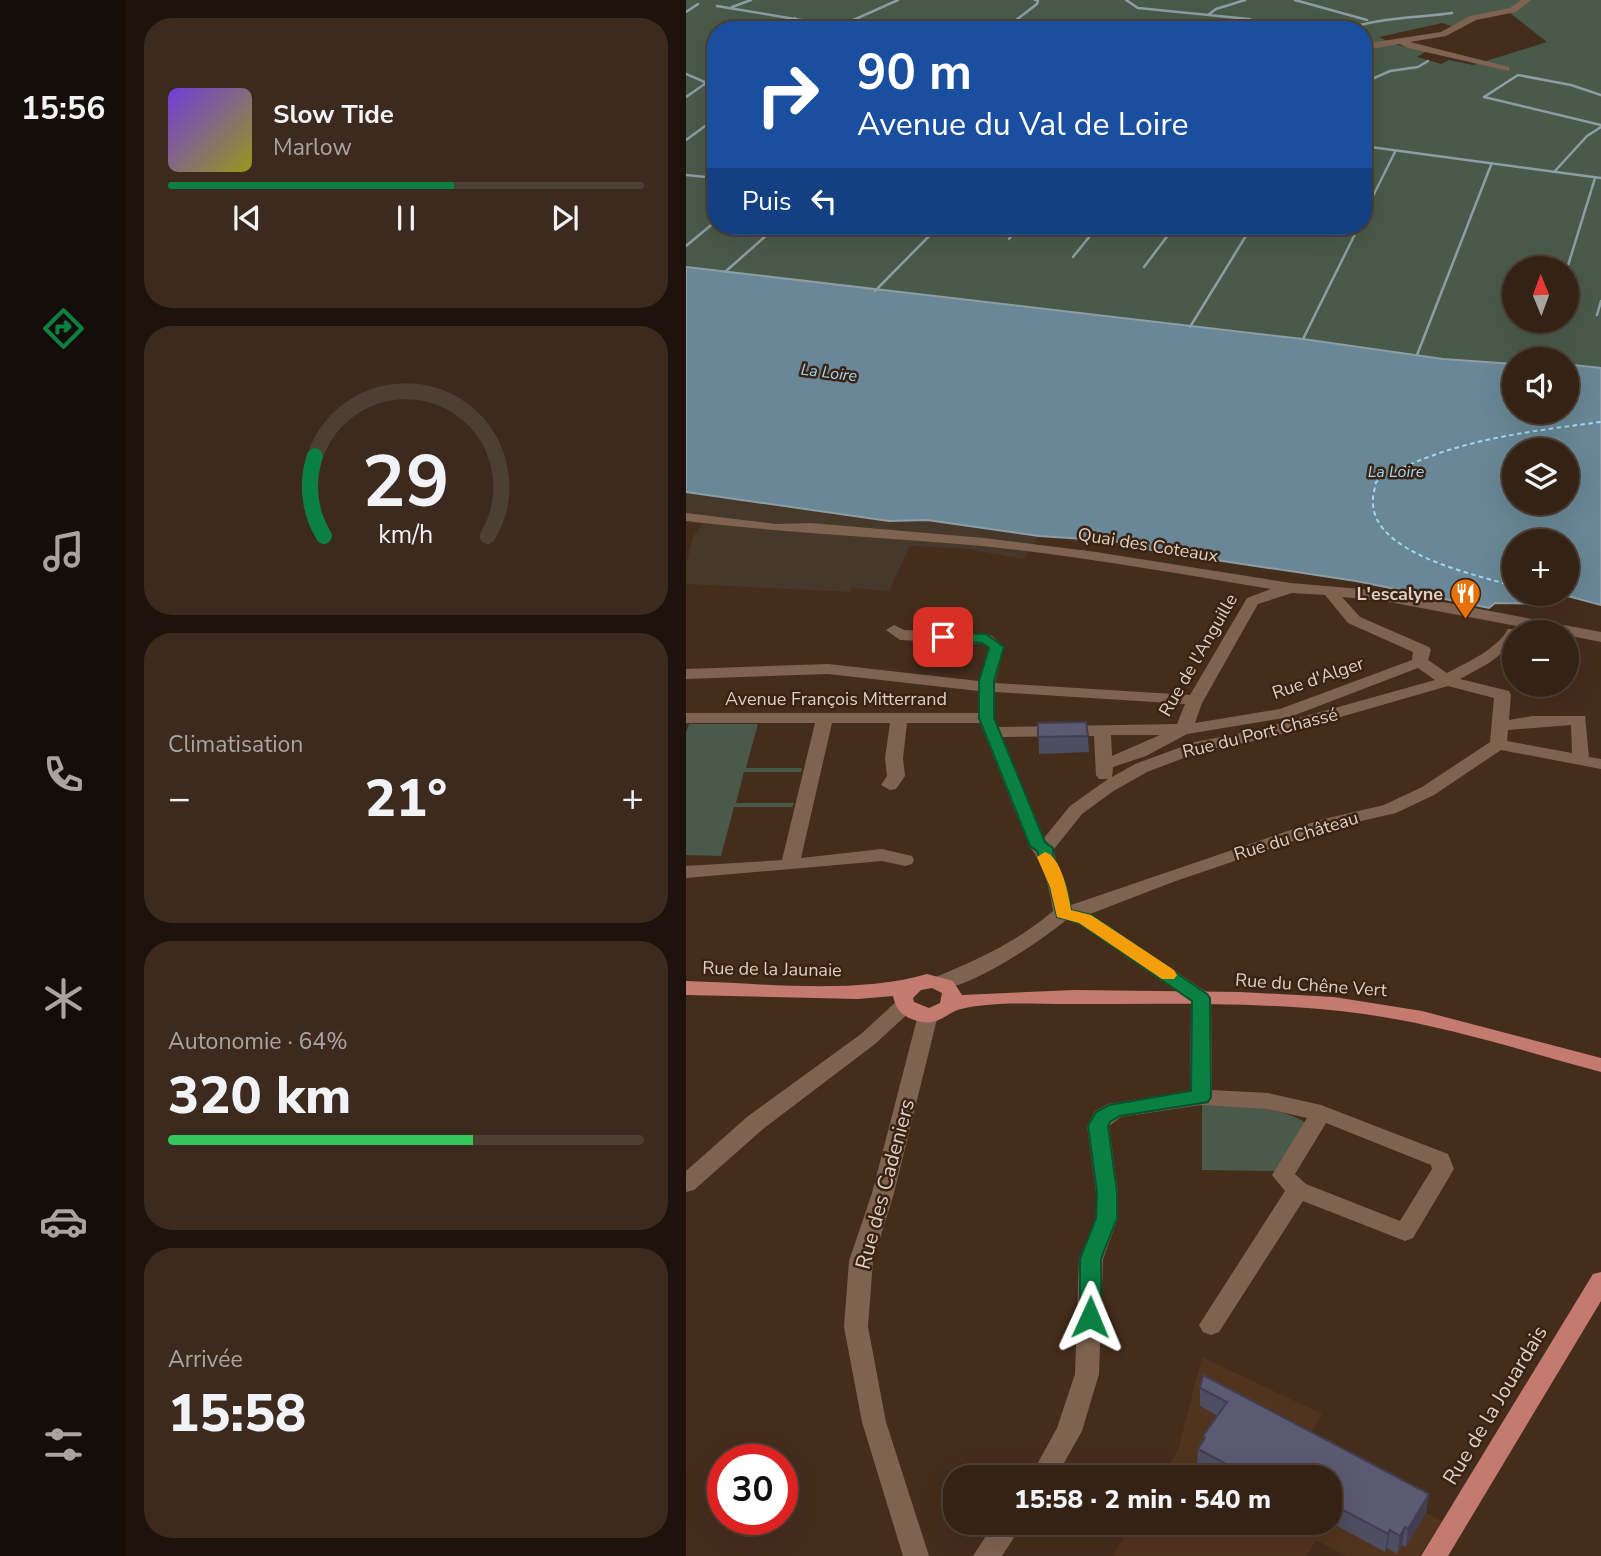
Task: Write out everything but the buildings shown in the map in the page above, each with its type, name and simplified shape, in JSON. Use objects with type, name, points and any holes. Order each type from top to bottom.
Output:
[{"type":"main road","name":"Rue du Chêne Vert","points":[[912,1005],[920,982],[949,992],[1010,997],[1201,998],[1321,1003],[1384,1010],[1601,1065]]},
{"type":"main road","name":"Rue de la Jaunaie","points":[[686,989],[858,992],[912,1005]]},
{"type":"main road","points":[[912,1005],[942,1012],[949,992]]},
{"type":"main road","name":"Rue de la Jouardais","points":[[1434,1556],[1601,1281]]},
{"type":"street","points":[[1372,45],[1443,34],[1473,18],[1513,10],[1527,0]]},
{"type":"street","points":[[1399,40],[1411,46],[1474,59],[1506,69]]},
{"type":"street","name":"Quai des Coteaux","points":[[686,517],[776,528],[811,527],[1030,547],[1291,588],[1366,593],[1502,626]]},
{"type":"street","name":"Rue de l'Anguille","points":[[1104,764],[1140,752],[1184,729],[1196,700],[1252,601],[1260,596],[1291,588]]},
{"type":"street","points":[[1329,591],[1354,620],[1423,650],[1420,658],[1448,681],[1503,695],[1500,735]]},
{"type":"street","points":[[894,630],[900,635],[986,639],[993,642],[996,647],[987,687],[990,725],[1038,846],[1045,848],[1045,856],[1059,887],[1063,913],[1085,919],[1201,998],[1201,1097]]},
{"type":"street","name":"Quai des Coteaux","points":[[1579,635],[1601,637]]},
{"type":"street","name":"Rue du Port Chassé","points":[[1045,848],[1076,810],[1142,768],[1200,746],[1375,705],[1448,681],[1502,646]]},
{"type":"street","name":"Rue d'Alger","points":[[1184,729],[1284,713],[1420,658]]},
{"type":"street","points":[[686,674],[828,669],[987,687],[1196,700]]},
{"type":"street","points":[[790,866],[825,717]]},
{"type":"street","name":"Avenue François Mitterrand","points":[[686,718],[825,717],[1102,730],[1184,729]]},
{"type":"street","points":[[890,785],[896,776],[894,758],[899,719]]},
{"type":"street","points":[[1500,735],[1532,721],[1579,720],[1581,762]]},
{"type":"street","points":[[1102,730],[1107,788]]},
{"type":"street","points":[[1500,735],[1581,762],[1601,764]]},
{"type":"street","name":"Rue du Château","points":[[949,992],[1038,934],[1063,913],[1086,909],[1166,878],[1326,824],[1390,809],[1428,790],[1500,735]]},
{"type":"street","points":[[686,872],[790,866],[882,855],[905,860]]},
{"type":"street","points":[[686,1184],[755,1123],[912,1005]]},
{"type":"street","name":"Rue des Cadeniers","points":[[912,1005],[883,1193],[861,1261],[856,1327],[874,1422],[916,1556]]},
{"type":"street","points":[[1050,1465],[1069,1431],[1087,1374],[1091,1259],[1107,1218],[1107,1192],[1098,1126],[1103,1117],[1116,1110],[1201,1097],[1268,1101],[1321,1113],[1440,1160],[1443,1169],[1405,1232],[1298,1190],[1283,1175],[1321,1113]]},
{"type":"street","points":[[1211,1325],[1298,1190]]},
{"type":"street","points":[[986,1556],[1002,1535]]},
{"type":"shaded area","points":[[686,492],[740,498],[831,514],[889,521],[927,520],[976,525],[1039,536],[1023,559],[968,549],[910,546],[889,591],[852,588],[851,592],[686,584],[686,564],[693,537],[703,523],[686,520]]},
{"type":"shaded area","points":[[1202,1357],[1322,1414],[1311,1433],[1360,1476],[1442,1521],[1419,1556],[1346,1556],[1316,1540],[1307,1556],[1112,1556],[1125,1535],[1342,1535],[1342,1465],[1169,1465],[1178,1450]]},
{"type":"green space","points":[[686,0],[1601,0],[1601,368],[1579,365],[1579,347],[1502,347],[1502,363],[1443,359],[1303,339],[686,267]],"holes":[[[1510,13],[1547,42],[1473,65],[1449,60],[1441,64],[1417,57],[1427,51],[1393,44],[1379,37],[1442,23],[1460,29],[1474,19]]]},
{"type":"green space","points":[[689,724],[758,724],[746,768],[802,768],[801,772],[744,772],[736,803],[794,803],[792,807],[734,807],[721,856],[686,855],[686,733]]},
{"type":"green space","points":[[1202,1105],[1270,1109],[1296,1117],[1308,1124],[1275,1171],[1202,1170]]},
{"type":"water","name":"La Loire","points":[[686,267],[1303,339],[1443,359],[1502,363],[1502,424],[1579,424],[1579,365],[1601,368],[1601,605],[1579,599],[1579,529],[1502,529],[1502,603],[1495,603],[1489,608],[1356,581],[1156,551],[1114,541],[1039,536],[927,520],[889,521],[686,492]]},
{"type":"waterway","points":[[732,7],[751,0]]},
{"type":"waterway","points":[[851,21],[898,0]]},
{"type":"waterway","points":[[1015,21],[1037,4],[1038,0],[1035,0]]},
{"type":"waterway","points":[[1126,0],[1138,8],[1208,15]]},
{"type":"waterway","points":[[1208,15],[1216,9],[1245,0]]},
{"type":"waterway","points":[[1295,0],[1367,20]]},
{"type":"waterway","points":[[686,12],[698,4]]},
{"type":"waterway","points":[[717,6],[794,19]]},
{"type":"waterway","points":[[1372,23],[1452,13]]},
{"type":"waterway","points":[[1208,15],[1254,21]]},
{"type":"waterway","points":[[794,19],[807,21]]},
{"type":"waterway","points":[[1372,79],[1390,71],[1418,67],[1428,61]]},
{"type":"waterway","points":[[686,74],[706,83]]},
{"type":"waterway","points":[[1601,95],[1571,85],[1518,75],[1484,97],[1601,125]]},
{"type":"waterway","points":[[686,97],[706,83]]},
{"type":"waterway","points":[[686,140],[707,125]]},
{"type":"waterway","points":[[1555,171],[1587,136],[1601,127]]},
{"type":"waterway","points":[[1372,147],[1601,178]]},
{"type":"waterway","points":[[1372,198],[1395,152]]},
{"type":"waterway","points":[[1417,355],[1491,165]]},
{"type":"waterway","points":[[686,175],[707,177]]},
{"type":"waterway","points":[[1571,256],[1595,178]]},
{"type":"waterway","points":[[686,246],[707,228]]},
{"type":"waterway","points":[[725,272],[767,235]]},
{"type":"waterway","points":[[875,291],[930,235]]},
{"type":"waterway","points":[[1009,239],[1012,235]]},
{"type":"waterway","points":[[1073,257],[1091,235]]},
{"type":"waterway","points":[[1144,267],[1168,235]]},
{"type":"waterway","points":[[1190,327],[1246,235]]},
{"type":"waterway","points":[[1303,339],[1355,235]]},
{"type":"waterway","points":[[1597,315],[1601,301]]},
{"type":"ferry route","points":[[1502,582],[1430,560],[1408,549],[1391,536],[1378,521],[1373,504],[1376,482],[1429,457],[1485,440],[1601,422]]},
{"type":"slow traffic","points":[[1045,857],[1059,887],[1063,913],[1085,919],[1168,975]]},
{"type":"place","name":"L'escalyne","points":[[1466,621]]},
{"type":"route","points":[[943,637],[986,639],[996,647],[987,681],[986,718],[1038,846],[1045,848],[1045,856],[1059,887],[1063,913],[1085,919],[1201,998],[1201,1097],[1116,1110],[1103,1117],[1098,1126],[1107,1192],[1107,1218],[1097,1237],[1091,1259],[1090,1317]]}]
